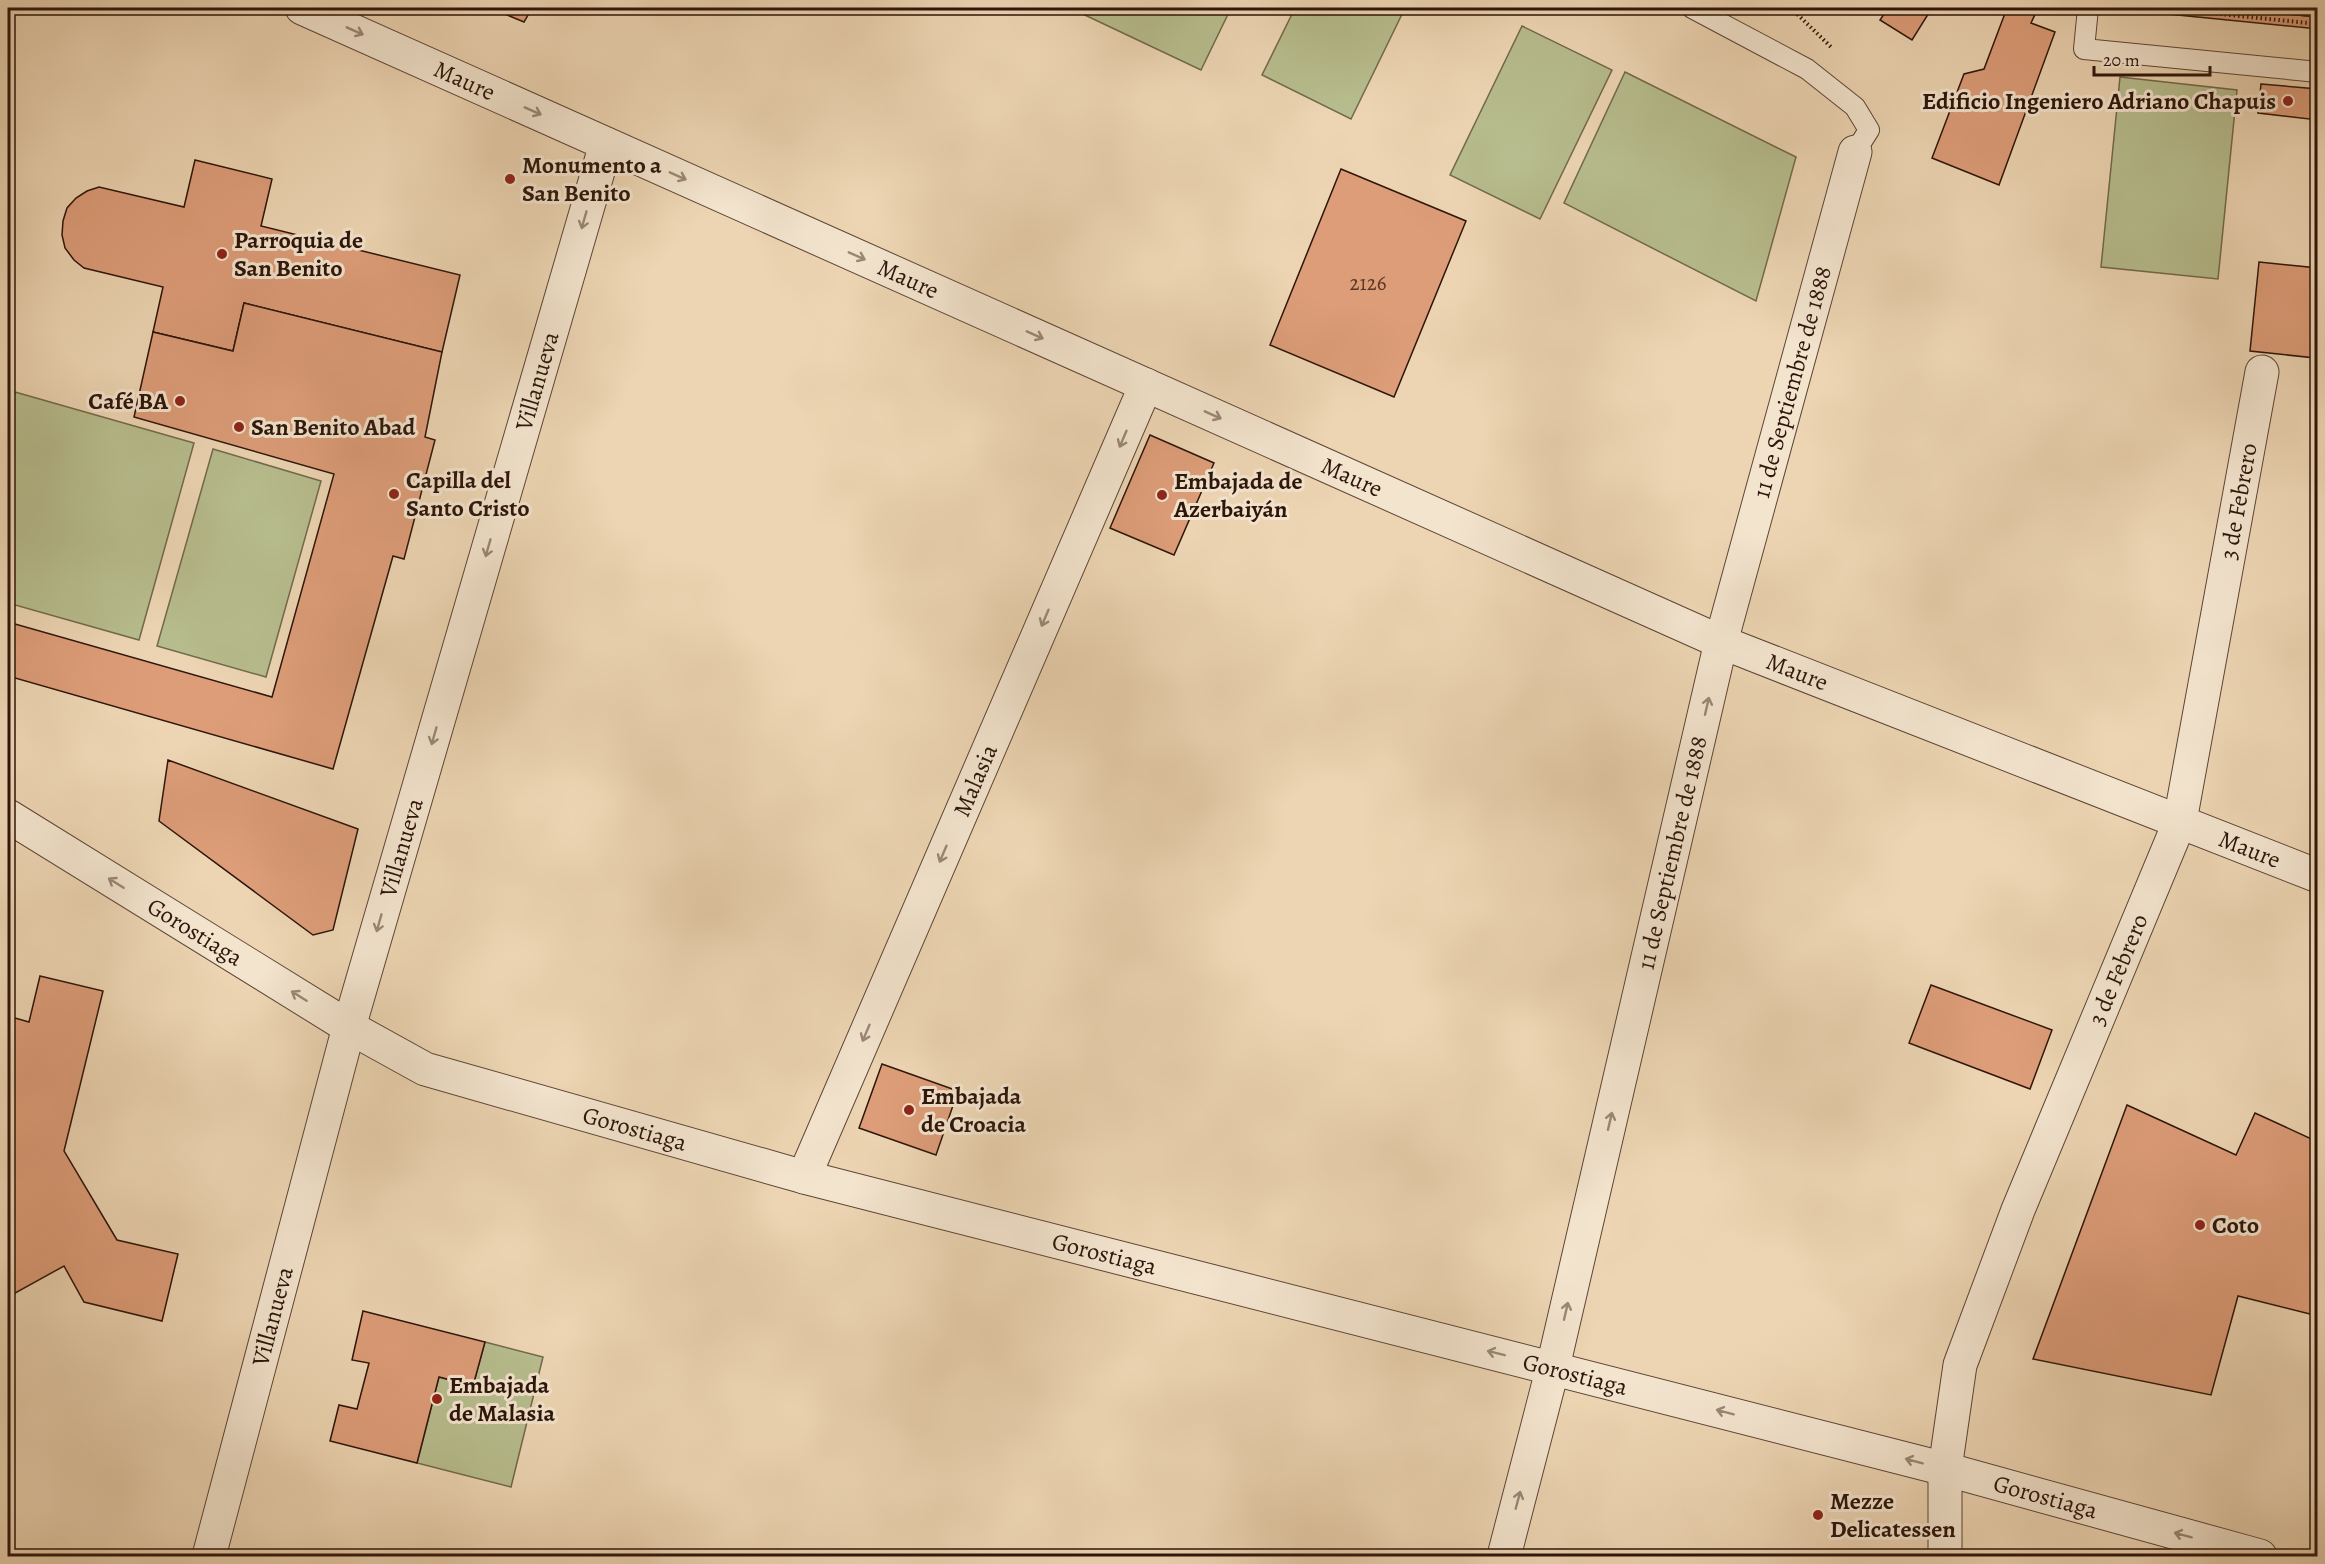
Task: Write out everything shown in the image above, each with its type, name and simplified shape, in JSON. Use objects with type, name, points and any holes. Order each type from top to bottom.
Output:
[{"type":"street","name":"Maure","points":[[302,8],[1721,642],[2318,876]]},
{"type":"street","name":"Villanueva","points":[[209,1557],[349,1027],[606,144]]},
{"type":"street","name":"11 de Septiembre de 1888","points":[[1504,1557],[1553,1367],[1721,642],[1854,152]]},
{"type":"street","name":"3 de Febrero","points":[[1945,1557],[1945,1469],[1960,1365],[2018,1210],[2180,821],[2262,372]]},
{"type":"street","name":"Malasia","points":[[804,1177],[1146,385]]},
{"type":"street","name":"Gorostiaga","points":[[8,816],[349,1027],[426,1068],[804,1177],[1945,1469],[2260,1557]]},
{"type":"lane","points":[[1692,8],[1807,69],[1855,106],[1869,130],[1854,152]]},
{"type":"lane","points":[[2088,8],[2084,49],[2318,72]]},
{"type":"path","points":[[2162,8],[2318,24]]},
{"type":"green space","points":[[1070,8],[1231,8],[1201,70]]},
{"type":"green space","points":[[1295,8],[1405,8],[1351,119],[1262,75]]},
{"type":"green space","points":[[1522,26],[1612,70],[1540,219],[1450,175]]},
{"type":"green space","points":[[1625,72],[1796,157],[1756,301],[1564,203]]},
{"type":"green space","points":[[2120,77],[2237,90],[2218,279],[2101,267]]},
{"type":"green space","points":[[15,392],[194,443],[139,640],[8,603],[8,420]]},
{"type":"green space","points":[[213,449],[321,481],[266,677],[157,646]]},
{"type":"green space","points":[[485,1342],[543,1357],[511,1487],[417,1463],[439,1377],[473,1386]]},
{"type":"building","points":[[490,8],[532,8],[524,22]]},
{"type":"building","points":[[1888,8],[1932,8],[1912,40],[1880,20]]},
{"type":"building","points":[[2007,8],[2038,8],[2031,23],[2055,32],[1999,185],[1932,158],[1964,74],[1984,69]]},
{"type":"building","points":[[2107,8],[2220,8],[2318,17],[2318,29]]},
{"type":"building","points":[[2220,8],[2318,8],[2318,17],[2255,11]]},
{"type":"building","name":"Edificio Ingeniero Adriano Chapuis","points":[[2261,84],[2318,89],[2318,120],[2258,113]]},
{"type":"building","name":"Parroquia de San Benito","points":[[195,160],[272,179],[261,226],[460,275],[442,352],[244,303],[233,351],[153,332],[163,287],[84,268],[65,248],[62,235],[63,221],[67,208],[76,198],[99,187],[184,207]]},
{"type":"building","points":[[1341,169],[1466,221],[1394,397],[1270,345]]},
{"type":"building","points":[[2259,262],[2318,268],[2318,382],[2313,382],[2315,358],[2250,351]]},
{"type":"building","points":[[244,303],[442,352],[425,437],[435,440],[404,559],[393,556],[333,769],[8,676],[8,622],[272,697],[334,474],[134,417],[153,332],[233,351]]},
{"type":"building","name":"Embajada de Azerbaiyán","points":[[1150,435],[1214,463],[1174,555],[1110,528]]},
{"type":"building","points":[[168,760],[358,829],[333,930],[313,935],[159,821]]},
{"type":"building","points":[[40,976],[103,991],[64,1151],[117,1240],[178,1254],[162,1321],[84,1302],[64,1266],[8,1297],[8,1016],[29,1022]]},
{"type":"building","points":[[1931,985],[2052,1030],[2030,1089],[1909,1043]]},
{"type":"building","name":"Embajada de Croacia","points":[[882,1064],[958,1091],[936,1155],[859,1128]]},
{"type":"building","name":"Coto","points":[[2127,1105],[2236,1155],[2255,1113],[2318,1142],[2318,1316],[2238,1296],[2211,1395],[2033,1359]]},
{"type":"building","points":[[363,1311],[485,1342],[473,1386],[439,1377],[417,1463],[330,1441],[339,1405],[357,1409],[369,1363],[352,1360]]},
{"type":"place","name":"Edificio Ingeniero Adriano Chapuis","points":[[2288,101]]},
{"type":"place","name":"Monumento a San Benito","points":[[510,179]]},
{"type":"place","name":"Parroquia de San Benito","points":[[222,254]]},
{"type":"place","name":"Café BA","points":[[180,401]]},
{"type":"place","name":"San Benito Abad","points":[[239,427]]},
{"type":"place","name":"Capilla del Santo Cristo","points":[[394,494]]},
{"type":"place","name":"Embajada de Azerbaiyán","points":[[1162,495]]},
{"type":"place","name":"Embajada de Croacia","points":[[909,1110]]},
{"type":"place","name":"Coto","points":[[2200,1225]]},
{"type":"place","name":"Embajada de Malasia","points":[[437,1399]]},
{"type":"place","name":"Mezze Delicatessen","points":[[1818,1515]]}]
